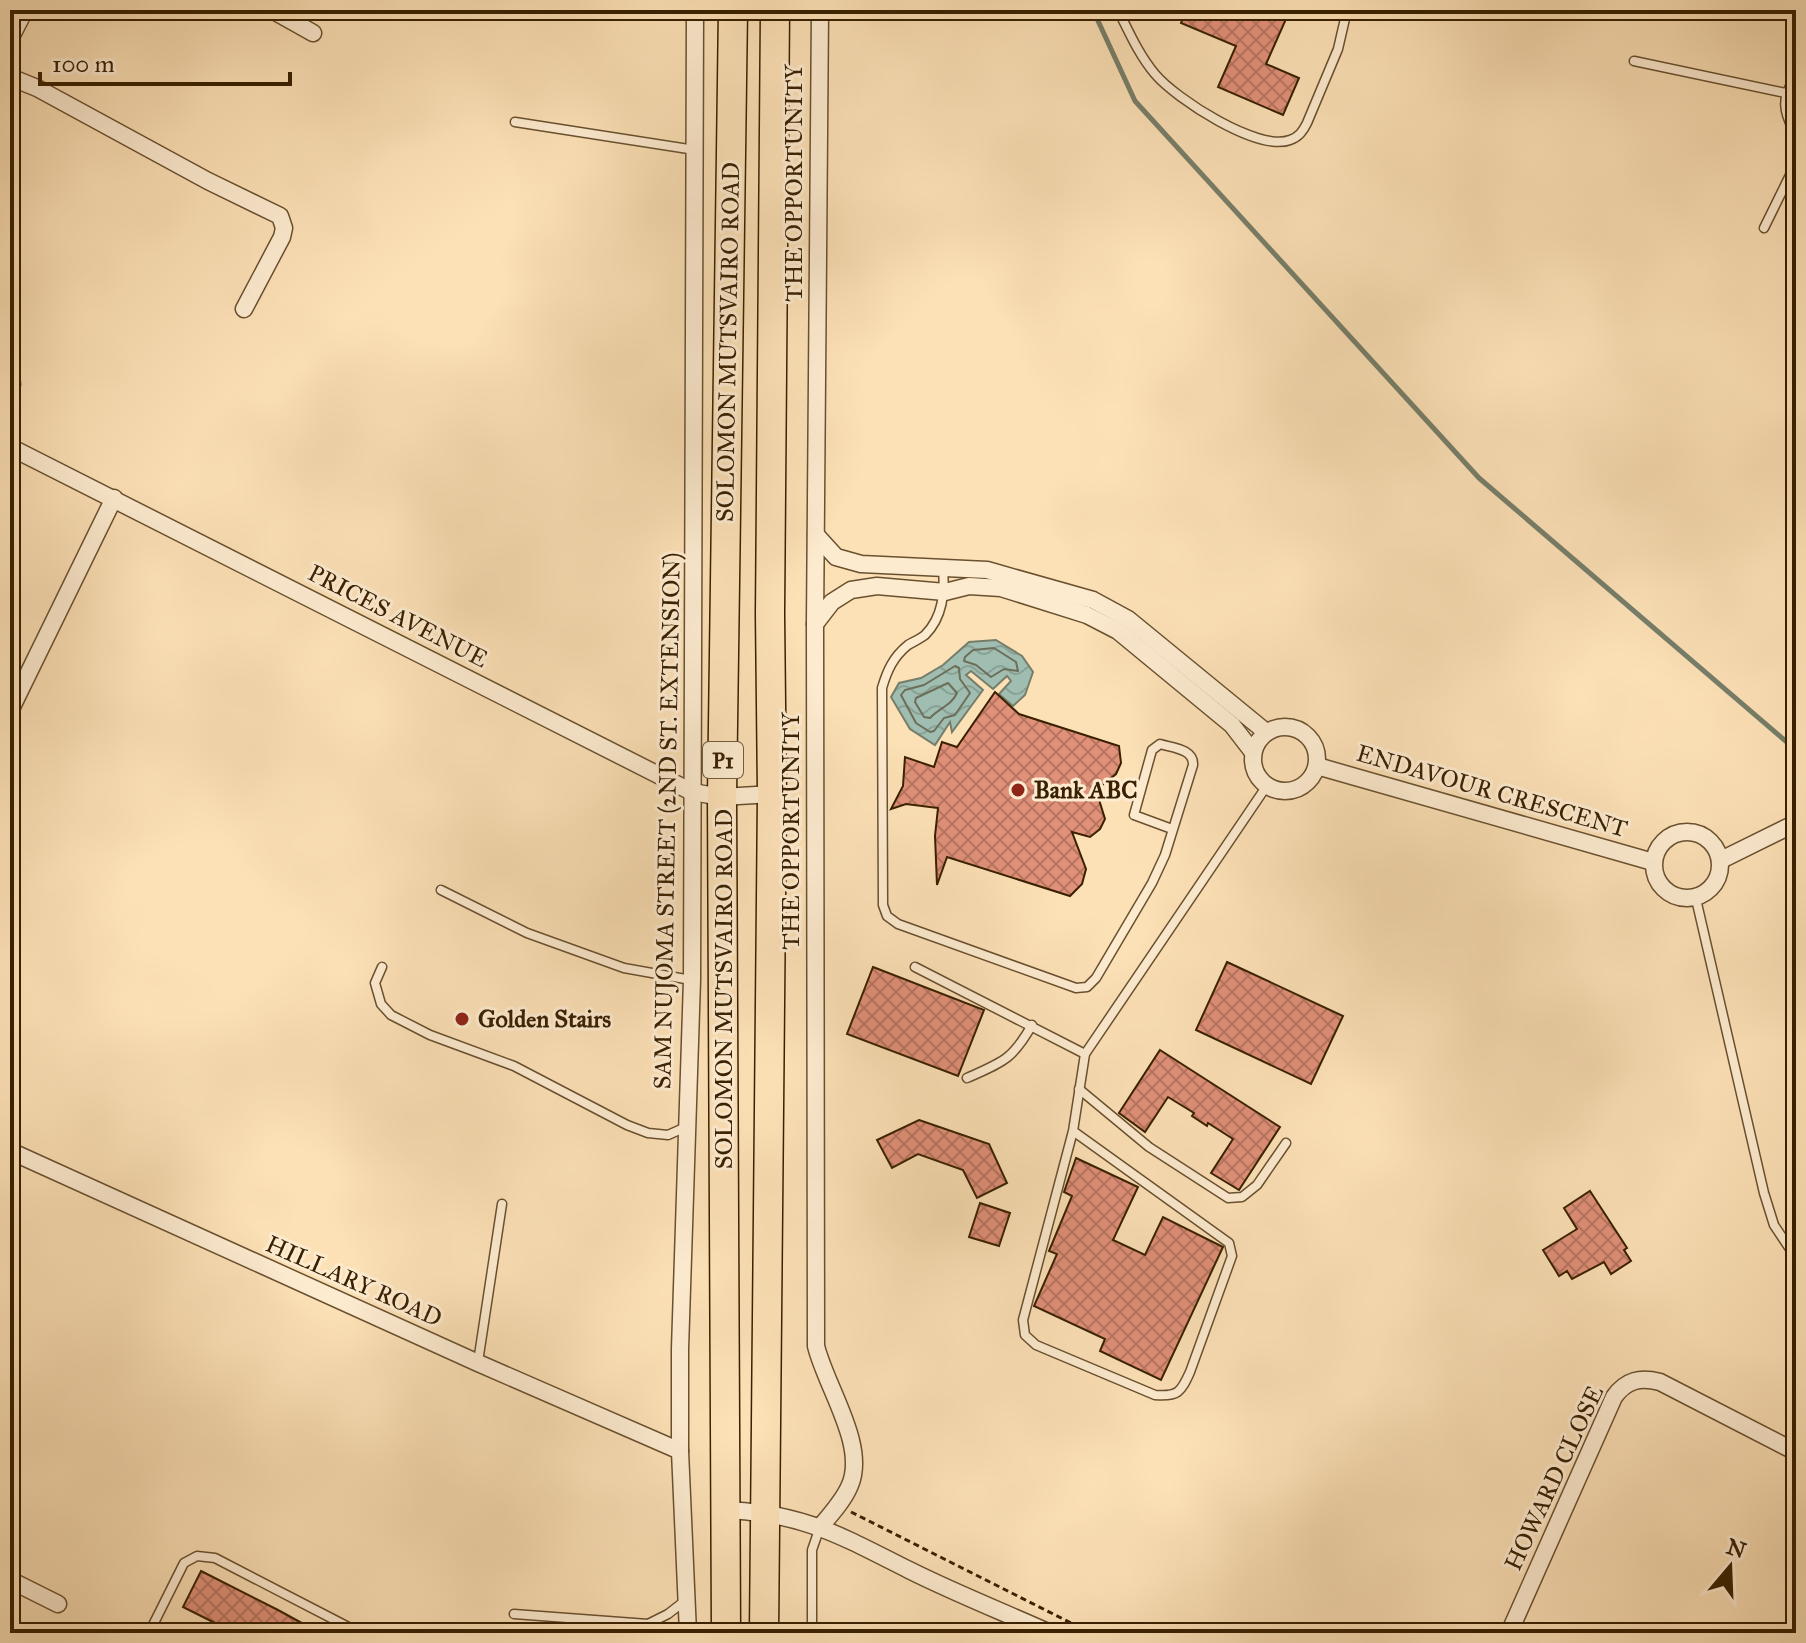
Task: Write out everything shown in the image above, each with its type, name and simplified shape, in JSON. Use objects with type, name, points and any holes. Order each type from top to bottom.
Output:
[{"type":"highway","name":"SOLOMON MUTSVAIRO ROAD","points":[[726,1633],[722,797],[733,10]]},
{"type":"highway","name":"P1","points":[[764,1633],[775,10]]},
{"type":"street","points":[[10,39],[25,10]]},
{"type":"street","points":[[272,10],[313,33]]},
{"type":"street","name":"SAM NUJOMA STREET (2ND ST. EXTENSION)","points":[[688,1633],[680,1451],[680,1349],[692,980],[695,10]]},
{"type":"street","name":"THE OPPORTUNITY","points":[[820,10],[815,624],[816,1346],[821,1369],[852,1442],[856,1463],[850,1485],[821,1526]]},
{"type":"street","points":[[10,77],[37,88],[208,181],[280,216],[284,228],[282,237],[244,309]]},
{"type":"street","points":[[1793,89],[1789,110],[1796,126]]},
{"type":"street","name":"PRICES AVENUE","points":[[10,447],[692,792],[722,797],[772,794]]},
{"type":"street","points":[[10,711],[114,498]]},
{"type":"street","points":[[816,535],[836,557],[861,564],[987,570],[1093,600],[1128,619],[1266,732]]},
{"type":"street","points":[[815,624],[832,602],[851,590],[877,586],[945,592],[969,586],[1001,588],[1087,615],[1118,631],[1232,725],[1252,751],[1253,771],[1266,787],[1287,792],[1297,788],[1306,784],[1317,766],[1315,747],[1303,732],[1284,726],[1266,732],[1252,751]]},
{"type":"street","name":"ENDAVOUR CRESCENT","points":[[1317,766],[1653,862]]},
{"type":"street","points":[[1721,860],[1796,823]]},
{"type":"street","points":[[1696,832],[1713,842],[1721,860],[1717,885],[1696,899],[1674,897],[1658,883],[1653,862],[1661,844],[1676,833],[1696,832]]},
{"type":"street","name":"HILLARY ROAD","points":[[10,1151],[680,1451]]},
{"type":"street","name":"HOWARD CLOSE","points":[[1509,1633],[1621,1387],[1647,1378],[1660,1382],[1796,1452]]},
{"type":"street","points":[[725,1510],[765,1511],[821,1526],[909,1570],[1050,1633]]},
{"type":"street","points":[[10,1580],[58,1604]]},
{"type":"lane","points":[[1118,10],[1144,60],[1157,77],[1192,107],[1241,132],[1272,142],[1288,141],[1301,134],[1338,49],[1347,10]]},
{"type":"lane","points":[[1634,61],[1793,89]]},
{"type":"lane","points":[[515,122],[695,150]]},
{"type":"lane","points":[[1764,228],[1796,163]]},
{"type":"lane","points":[[10,350],[16,384],[10,416]]},
{"type":"lane","points":[[943,568],[945,592],[937,618],[925,635],[905,648],[888,667],[882,688],[883,905],[887,916],[898,924],[1076,988],[1087,987],[1096,978],[1152,883],[1172,829],[1194,758],[1189,753],[1160,744],[1152,750],[1134,815],[1172,829]]},
{"type":"lane","points":[[1073,1131],[1229,1243],[1232,1256],[1190,1372],[1182,1390],[1170,1396],[1155,1395],[1036,1345],[1025,1335],[1023,1320],[1073,1131],[1085,1054],[1266,787]]},
{"type":"lane","points":[[441,890],[527,933],[624,968],[692,980]]},
{"type":"lane","points":[[1696,899],[1764,1193],[1774,1225],[1796,1258]]},
{"type":"lane","points":[[382,967],[375,983],[381,1004],[391,1015],[430,1035],[514,1066],[648,1133],[668,1135],[687,1127]]},
{"type":"lane","points":[[915,967],[1085,1054]]},
{"type":"lane","points":[[967,1078],[1004,1062],[1018,1050],[1032,1025]]},
{"type":"lane","points":[[1079,1089],[1149,1147],[1228,1198],[1242,1197],[1257,1185],[1286,1143]]},
{"type":"lane","points":[[478,1363],[502,1204]]},
{"type":"lane","name":"THE OPPORTUNITY","points":[[812,1633],[812,1550],[821,1526]]},
{"type":"lane","points":[[149,1633],[184,1563],[197,1556],[215,1558],[360,1633]]},
{"type":"lane","points":[[514,1614],[648,1624],[687,1599]]},
{"type":"path","points":[[838,1505],[1091,1633]]},
{"type":"water","points":[[996,640],[1022,656],[1033,672],[1025,695],[1013,706],[999,694],[1011,681],[1007,676],[993,689],[971,671],[966,675],[983,690],[952,732],[950,722],[935,745],[910,729],[891,697],[899,683],[921,678],[943,665],[969,642]]},
{"type":"building","points":[[1187,10],[1290,10],[1266,64],[1299,78],[1283,115],[1218,87],[1236,46],[1181,23]]},
{"type":"building","name":"Bank ABC","points":[[995,692],[1019,714],[1119,746],[1121,763],[1116,774],[1096,790],[1105,819],[1100,829],[1090,837],[1072,832],[1086,869],[1082,884],[1070,896],[947,857],[937,885],[935,836],[938,808],[906,804],[891,809],[903,786],[905,757],[934,767],[942,742],[957,747]]},
{"type":"building","points":[[1227,962],[1343,1016],[1311,1084],[1196,1030]]},
{"type":"building","points":[[873,967],[984,1010],[958,1076],[847,1034]]},
{"type":"building","points":[[1160,1050],[1280,1127],[1239,1190],[1211,1173],[1233,1139],[1208,1123],[1207,1126],[1192,1116],[1194,1113],[1168,1097],[1145,1132],[1119,1113]]},
{"type":"building","points":[[919,1120],[989,1144],[1007,1183],[977,1198],[963,1170],[918,1154],[892,1168],[877,1140]]},
{"type":"building","points":[[1076,1158],[1138,1187],[1113,1240],[1145,1255],[1163,1217],[1223,1247],[1161,1380],[1100,1351],[1105,1339],[1034,1306],[1057,1254],[1049,1251],[1072,1196],[1064,1192]]},
{"type":"building","points":[[1590,1191],[1627,1248],[1624,1250],[1631,1261],[1611,1274],[1604,1262],[1572,1279],[1567,1271],[1559,1276],[1543,1250],[1577,1229],[1564,1208]]},
{"type":"building","points":[[980,1203],[1010,1213],[999,1246],[969,1237]]},
{"type":"building","points":[[201,1571],[320,1633],[241,1633],[183,1607]]},
{"type":"waterway","points":[[1093,10],[1135,101],[1479,478],[1796,750]]},
{"type":"place","name":"Bank ABC","points":[[1018,790]]},
{"type":"place","name":"Golden Stairs","points":[[462,1019]]}]
